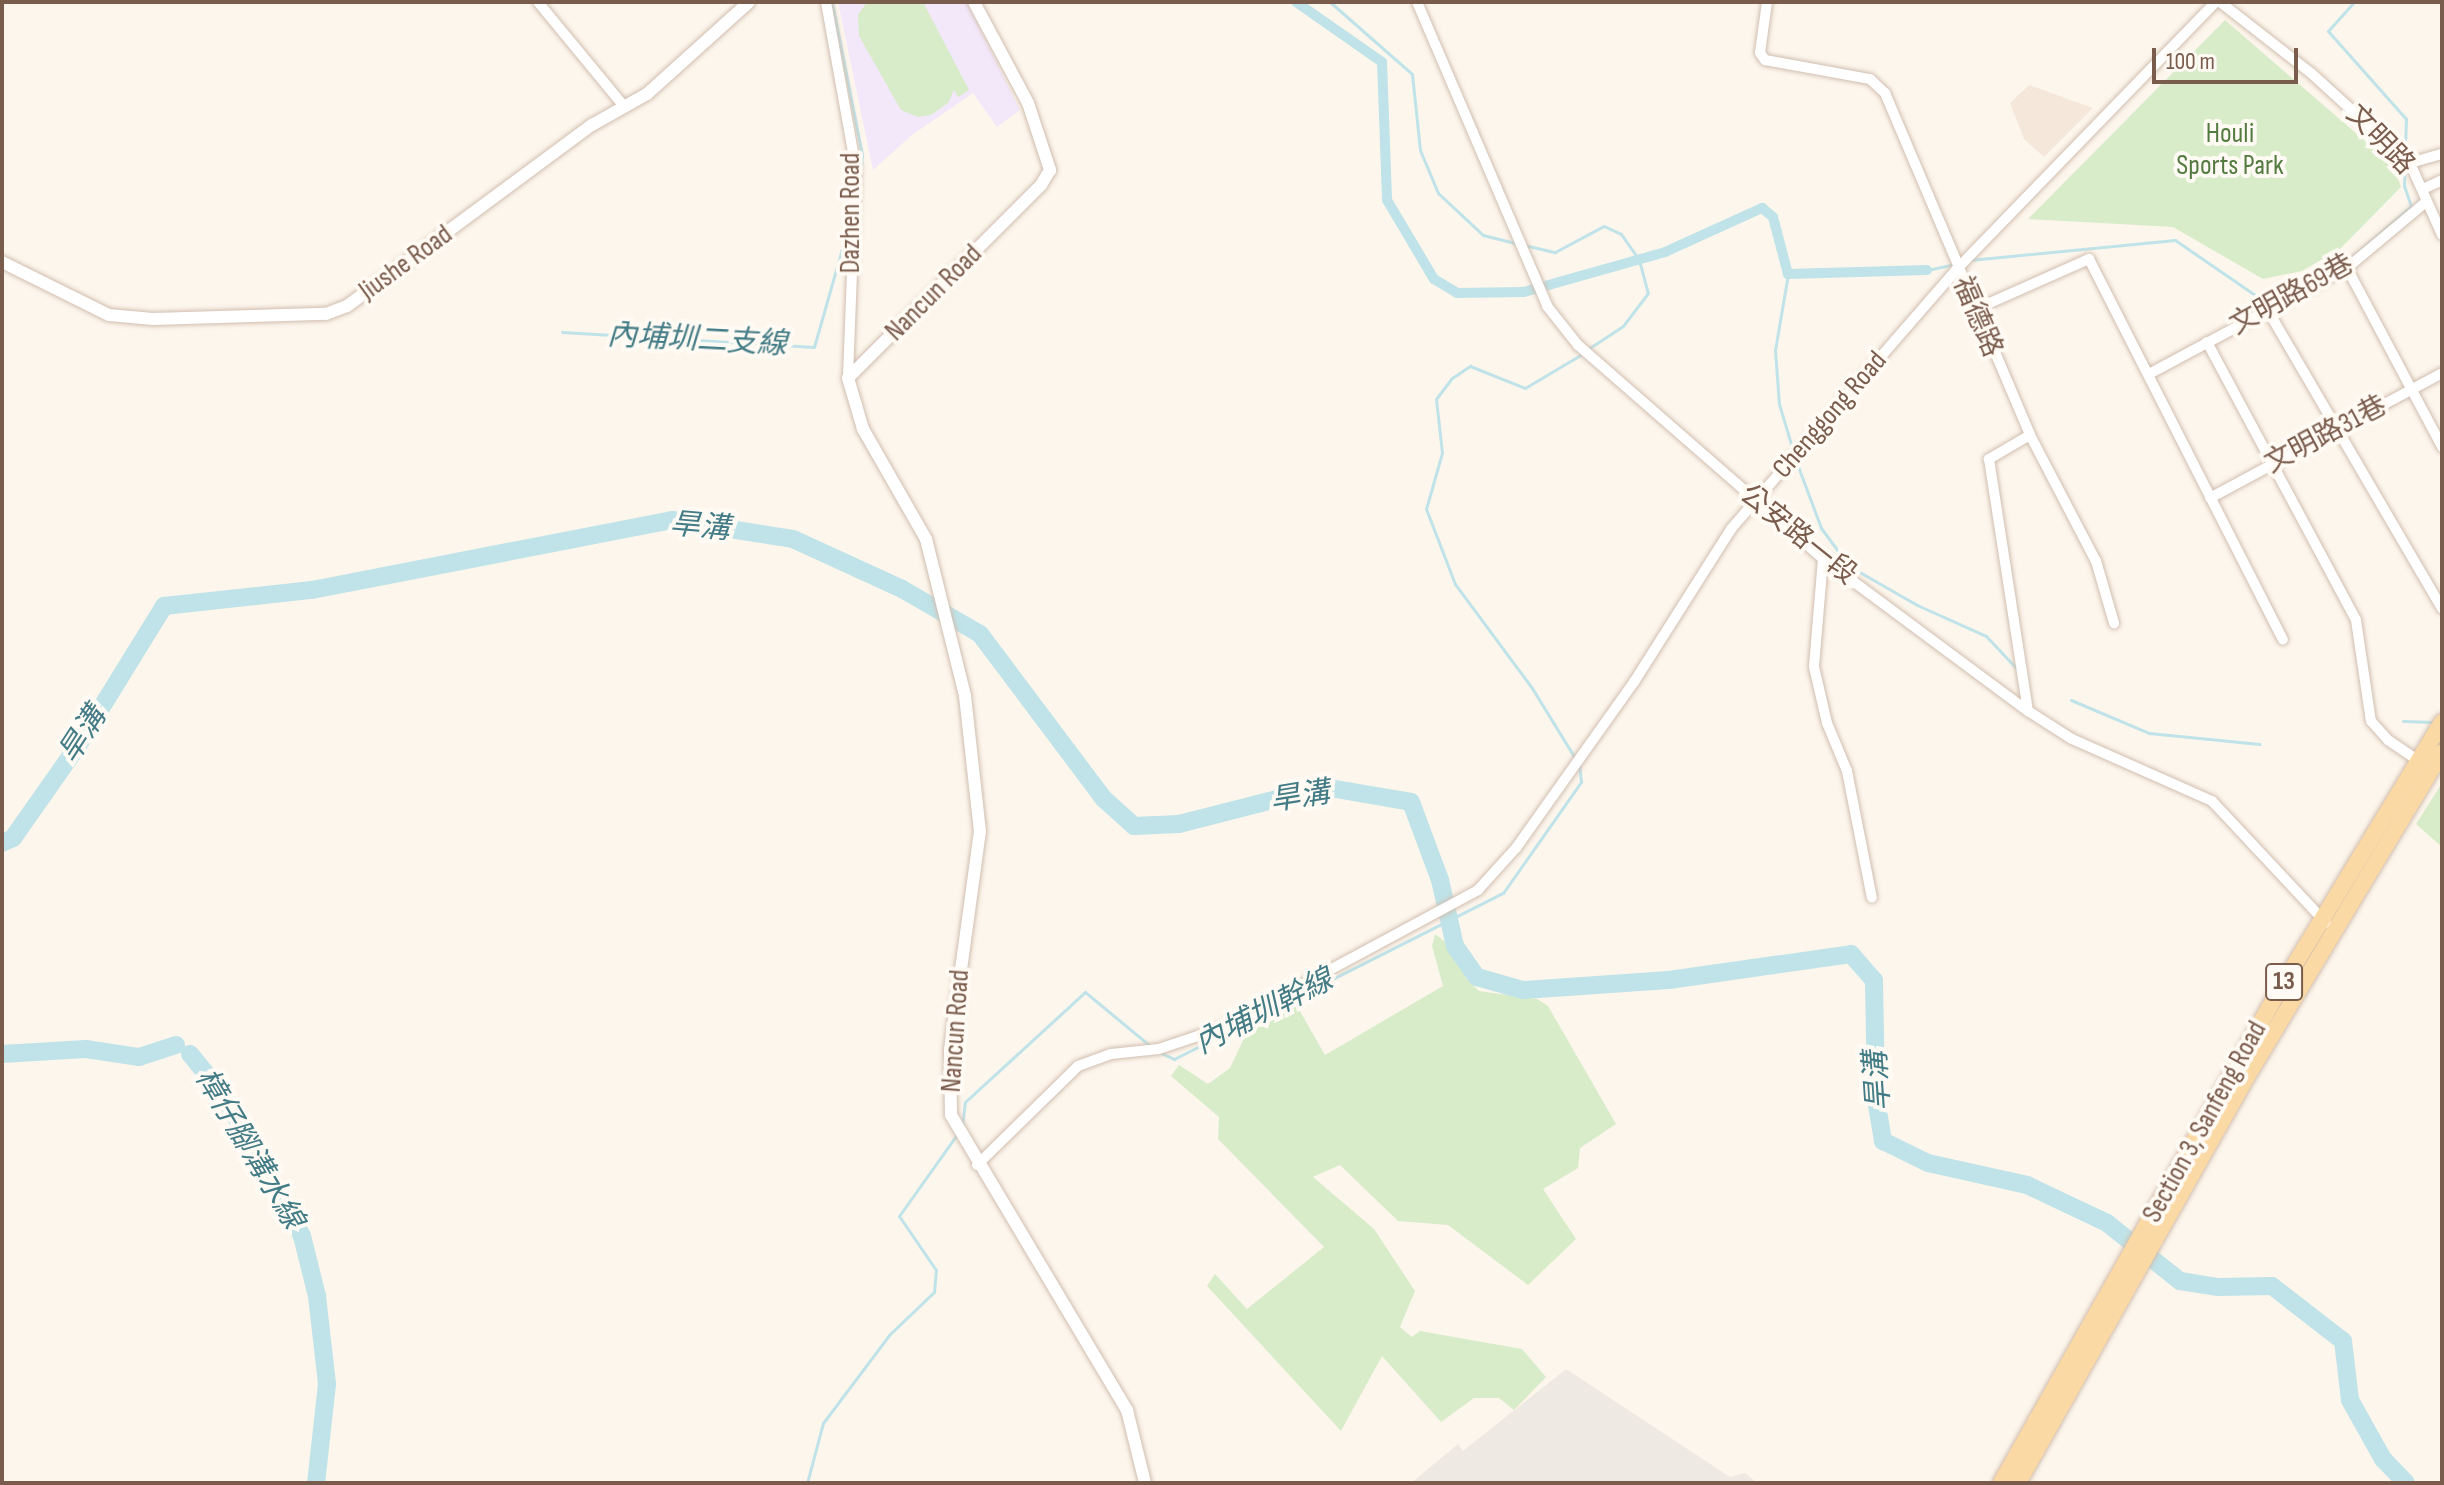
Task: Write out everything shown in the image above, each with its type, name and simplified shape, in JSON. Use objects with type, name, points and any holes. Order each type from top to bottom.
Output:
[{"type":"main road","name":"Section 3, Sanfeng Road","points":[[2132,1268],[2328,924],[2425,765],[2439,732]]},
{"type":"main road","name":"Section 3, Sanfeng Road","points":[[2425,765],[2442,752]]},
{"type":"main road","name":"13","points":[[2001,1483],[2132,1268]]},
{"type":"main road","name":"13","points":[[2018,1483],[2132,1268]]},
{"type":"street","points":[[538,2],[623,105]]},
{"type":"street","name":"Jiushe Road","points":[[2,262],[109,315],[311,318],[347,306],[623,105],[680,69],[749,2]]},
{"type":"street","name":"Dazhen Road","points":[[826,2],[856,168],[848,378]]},
{"type":"street","name":"Nancun Road","points":[[974,2],[1028,103],[1050,170],[1041,185],[848,378],[863,429],[926,539],[942,590],[951,627],[980,831],[948,1085],[951,1115],[977,1165],[1127,1410],[1145,1483]]},
{"type":"street","name":"公安路一段","points":[[1417,2],[1547,306],[1578,345],[1823,559],[2028,711],[2072,739],[2212,801],[2328,924]]},
{"type":"street","name":"福德路","points":[[1767,2],[1760,53],[1765,60],[1878,82],[1952,249],[1956,270],[2030,435],[2096,561],[2114,623]]},
{"type":"street","name":"Chenggong Road","points":[[977,1165],[1078,1066],[1111,1054],[1159,1049],[1222,1028],[1478,890],[1499,870],[1634,682],[1731,529],[1755,500],[1956,270],[2218,2]]},
{"type":"street","name":"文明路","points":[[2218,2],[2311,73],[2410,163],[2442,235]]},
{"type":"street","points":[[2410,163],[2442,154]]},
{"type":"street","points":[[2423,189],[2442,180]]},
{"type":"street","name":"文明路69巷","points":[[2149,374],[2347,268],[2426,202]]},
{"type":"street","points":[[1974,310],[2089,259],[2283,639]]},
{"type":"street","points":[[2347,268],[2442,447]]},
{"type":"street","points":[[2267,309],[2334,430],[2442,609]]},
{"type":"street","points":[[2207,342],[2356,620],[2371,721],[2388,740],[2425,765]]},
{"type":"street","name":"文明路31巷","points":[[2210,498],[2442,373]]},
{"type":"street","points":[[2028,711],[1989,459],[2030,435]]},
{"type":"street","points":[[1823,559],[1814,667],[1827,723],[1847,771],[1872,898]]},
{"type":"shaded area","points":[[838,2],[967,2],[1020,110],[997,127],[973,93],[912,135],[873,170]]},
{"type":"shaded area","points":[[2029,85],[2093,108],[2044,157],[2024,139],[2010,103]]},
{"type":"shaded area","points":[[1566,1369],[1730,1477],[1745,1473],[1757,1483],[1411,1483],[1458,1444],[1463,1451]]},
{"type":"green space","points":[[867,2],[923,2],[969,90],[958,97],[954,90],[948,103],[931,115],[918,117],[901,110],[859,36],[858,15]]},
{"type":"green space","name":"Houli Sports Park","points":[[2225,20],[2394,166],[2401,187],[2340,249],[2302,271],[2263,279],[2173,227],[2028,219]]},
{"type":"green space","points":[[2442,783],[2442,847],[2416,824]]},
{"type":"green space","points":[[1435,934],[1467,959],[1465,977],[1479,991],[1537,999],[1548,1006],[1616,1124],[1580,1148],[1578,1168],[1543,1189],[1576,1239],[1528,1285],[1448,1225],[1398,1221],[1340,1165],[1313,1177],[1374,1229],[1415,1291],[1400,1327],[1412,1337],[1420,1331],[1522,1349],[1546,1377],[1514,1410],[1499,1398],[1474,1398],[1441,1422],[1382,1356],[1341,1431],[1207,1286],[1215,1274],[1247,1309],[1324,1247],[1218,1139],[1219,1117],[1171,1076],[1179,1065],[1208,1084],[1230,1068],[1247,1032],[1297,1006],[1325,1055],[1443,986],[1432,946]]},
{"type":"waterway","name":"內埔圳二支線","points":[[832,2],[862,155],[860,179]]},
{"type":"waterway","points":[[1296,2],[1382,62],[1387,200],[1434,279],[1457,293],[1524,292],[1665,252],[1762,208],[1773,217],[1788,274],[1927,270]]},
{"type":"waterway","points":[[1330,2],[1412,74],[1420,150],[1438,193],[1483,235],[1516,243]]},
{"type":"waterway","points":[[2354,2],[2328,31],[2406,119],[2405,154]]},
{"type":"waterway","points":[[1970,260],[2175,240],[2258,297],[2350,259],[2411,206],[2404,186],[2405,162]]},
{"type":"waterway","name":"內埔圳二支線","points":[[562,332],[814,347],[850,221]]},
{"type":"waterway","points":[[1524,245],[1555,252],[1604,226],[1621,234],[1639,260],[1648,293],[1623,326],[1588,349]]},
{"type":"waterway","points":[[1927,270],[1955,264]]},
{"type":"waterway","points":[[1788,274],[1775,350],[1779,404],[1794,454]]},
{"type":"waterway","points":[[1575,758],[1532,688],[1455,584],[1426,509],[1442,453],[1436,399],[1452,378],[1470,366],[1525,388],[1582,354]]},
{"type":"waterway","points":[[1796,461],[1821,528],[1849,566],[1917,605],[1986,636],[2019,671]]},
{"type":"waterway","name":"旱溝","points":[[2,843],[13,838],[77,747],[164,606],[312,590],[672,520],[793,539],[902,589],[980,634],[1104,799],[1134,826],[1179,824],[1324,787],[1411,802],[1440,880],[1455,946],[1477,977],[1523,990],[1669,980],[1851,954],[1874,980],[1876,1099],[1883,1141],[1928,1163],[2027,1185],[2107,1223],[2180,1281],[2219,1287],[2272,1286],[2343,1341],[2350,1400],[2383,1459],[2406,1483]]},
{"type":"waterway","points":[[2071,700],[2149,733],[2259,744]]},
{"type":"waterway","points":[[2403,721],[2435,722]]},
{"type":"waterway","name":"內埔圳幹線","points":[[1159,1052],[1174,1059],[1503,893],[1581,782],[1579,764]]},
{"type":"waterway","name":"內埔圳幹線","points":[[962,1126],[965,1102],[1085,992],[1149,1045]]},
{"type":"waterway","name":"樟仔腳溝水線","points":[[2,1054],[86,1049],[139,1057],[176,1045]]},
{"type":"waterway","name":"樟仔腳溝水線","points":[[190,1054],[223,1094],[302,1236],[317,1296],[327,1384],[316,1483]]},
{"type":"waterway","name":"內埔圳幹線","points":[[807,1483],[823,1423],[889,1335],[934,1292],[936,1270],[899,1216],[958,1133]]}]
